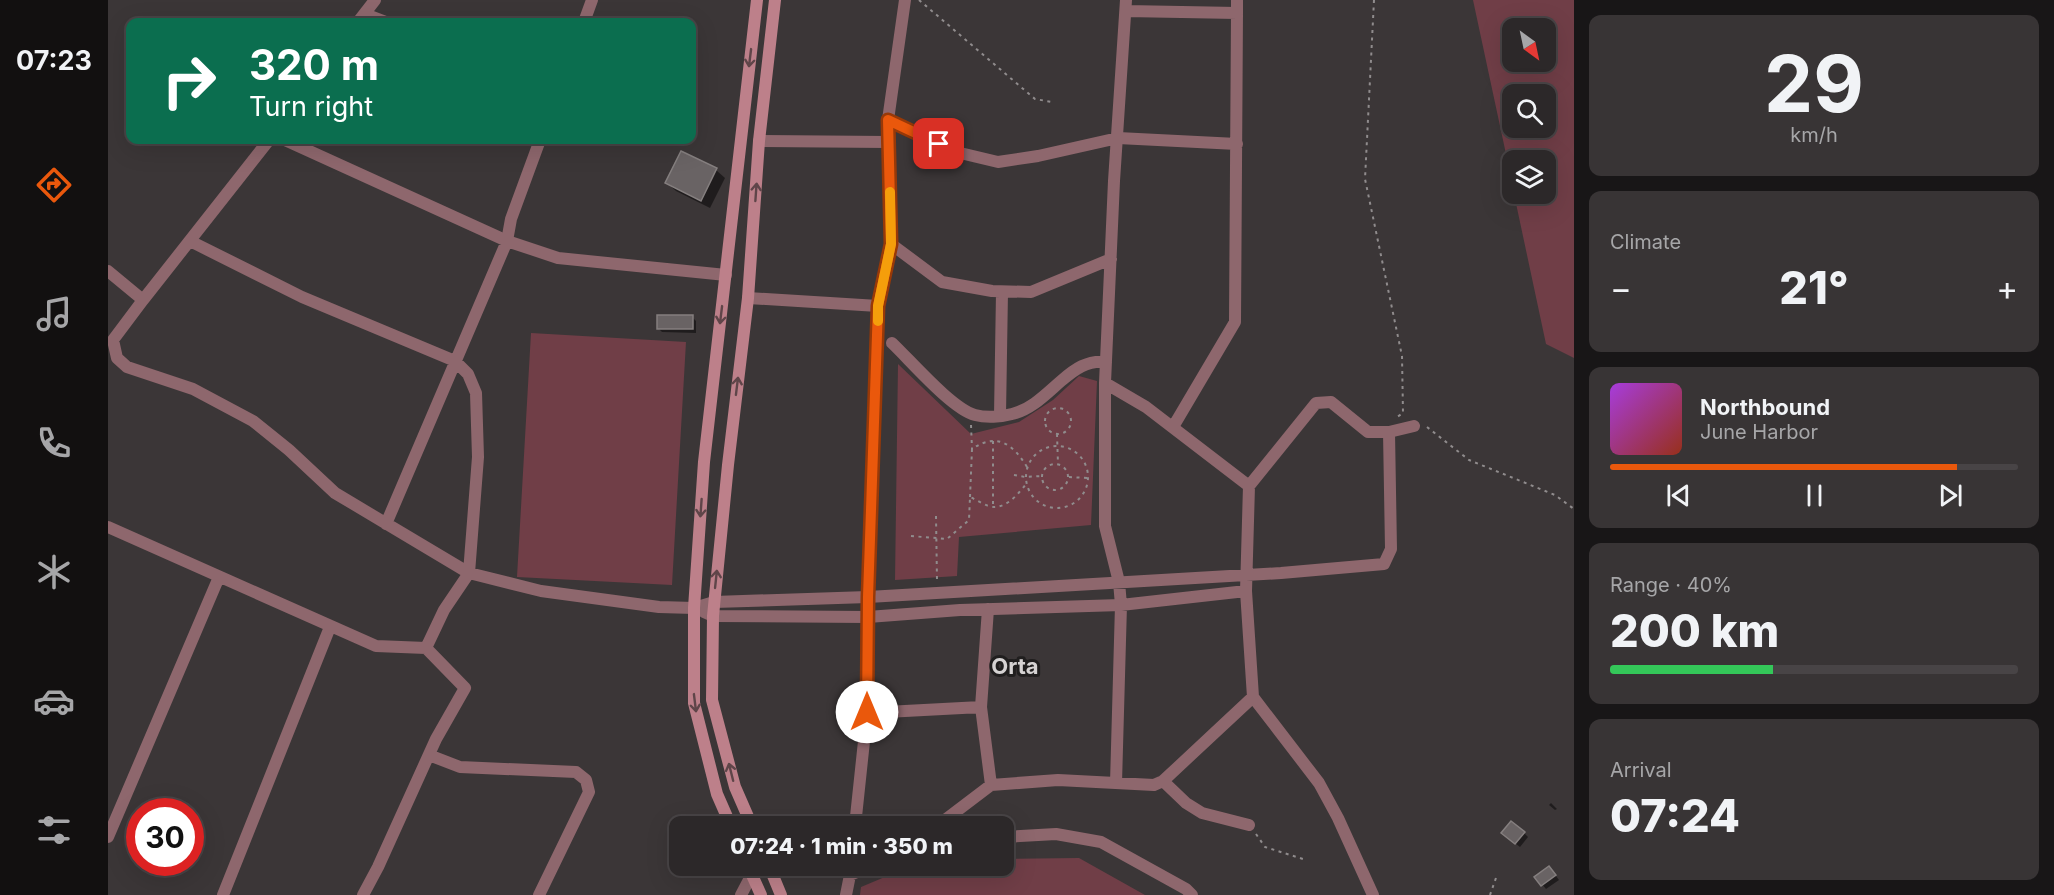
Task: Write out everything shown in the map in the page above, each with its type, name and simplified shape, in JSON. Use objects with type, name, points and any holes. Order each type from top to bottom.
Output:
[{"type":"street","points":[[362,18],[375,0]]},
{"type":"street","points":[[585,18],[592,0]]},
{"type":"street","points":[[727,816],[717,794],[694,703],[694,608],[704,462],[757,0]]},
{"type":"street","points":[[748,816],[735,788],[712,700],[713,616],[748,298],[759,141],[775,0]]},
{"type":"street","points":[[856,816],[867,712],[868,597],[878,306],[891,244],[888,120],[905,0]]},
{"type":"street","points":[[1173,427],[1235,322],[1237,0]]},
{"type":"street","points":[[1116,783],[1121,605],[1119,582],[1105,526],[1105,383],[1126,5],[1236,13]]},
{"type":"street","points":[[888,120],[956,152],[998,162],[1038,156],[1118,138],[1237,144]]},
{"type":"street","points":[[759,141],[888,142]]},
{"type":"street","points":[[266,144],[112,340],[117,358],[127,367],[193,389],[253,421],[289,450],[335,494],[469,573],[541,591],[659,606],[694,608],[713,616],[868,617],[988,609],[1121,605],[1246,591]]},
{"type":"street","points":[[294,144],[507,241],[558,258],[726,275]]},
{"type":"street","points":[[386,524],[507,241],[511,219],[539,144]]},
{"type":"street","points":[[190,241],[302,297],[455,361],[468,374],[476,393],[478,457],[469,573],[444,610],[426,648]]},
{"type":"street","points":[[891,244],[942,282],[1002,292],[1031,292],[1111,259]]},
{"type":"street","points":[[108,271],[143,300]]},
{"type":"street","points":[[1000,415],[1002,292]]},
{"type":"street","points":[[748,298],[878,306]]},
{"type":"street","points":[[892,343],[953,403],[971,414],[985,417],[1013,414],[1039,400],[1082,365],[1106,362]]},
{"type":"street","points":[[1105,383],[1146,407],[1249,486]]},
{"type":"street","points":[[1373,895],[1338,818],[1319,783],[1253,697],[1246,591],[1249,486],[1316,403],[1331,402],[1368,432],[1389,432],[1414,426]]},
{"type":"street","points":[[694,608],[714,602],[868,597],[1248,575],[1384,564],[1391,549],[1389,432]]},
{"type":"street","points":[[108,527],[376,646],[426,648],[465,688],[429,755],[363,895]]},
{"type":"street","points":[[108,837],[219,577]]},
{"type":"street","points":[[988,609],[981,707],[991,785]]},
{"type":"street","points":[[223,895],[330,627]]},
{"type":"street","points":[[950,816],[991,785],[1058,780],[1154,785],[1163,781],[1253,697]]},
{"type":"street","points":[[867,712],[981,707]]},
{"type":"street","points":[[429,755],[460,767],[576,772],[586,780],[589,792],[539,895]]},
{"type":"street","points":[[1163,781],[1186,803],[1202,813],[1249,825]]},
{"type":"street","points":[[1014,836],[1056,834],[1101,842],[1186,889],[1192,895]]},
{"type":"street","points":[[741,895],[748,876]]},
{"type":"street","points":[[753,876],[761,895]]},
{"type":"street","points":[[773,876],[781,895]]},
{"type":"street","points":[[846,895],[849,876]]},
{"type":"path","points":[[920,0],[1035,99],[1052,102]]},
{"type":"path","points":[[1374,0],[1365,179],[1402,356],[1403,413],[1395,419]]},
{"type":"path","points":[[1061,409],[1068,414],[1071,422],[1065,432],[1057,434],[1050,431],[1045,420],[1049,412],[1061,409]]},
{"type":"path","points":[[911,536],[947,539],[969,520],[971,414]]},
{"type":"path","points":[[1414,426],[1422,423],[1469,460],[1555,495],[1574,510]]},
{"type":"path","points":[[1057,434],[1058,464]]},
{"type":"path","points":[[993,441],[993,507]]},
{"type":"path","points":[[972,449],[980,443],[1005,442],[1018,452],[1027,467]]},
{"type":"path","points":[[1058,445],[1068,447],[1078,453],[1085,461],[1088,478],[1085,492],[1078,501],[1058,509],[1039,503],[1032,496],[1025,477],[1031,458],[1039,451],[1058,445]]},
{"type":"path","points":[[1058,464],[1065,469],[1068,477],[1066,485],[1054,490],[1044,484],[1042,476],[1046,468],[1058,464]]},
{"type":"path","points":[[1014,475],[1042,476]]},
{"type":"path","points":[[1068,477],[1088,478]]},
{"type":"path","points":[[970,497],[993,507],[1005,504],[1017,496],[1026,484]]},
{"type":"path","points":[[936,516],[937,593]]},
{"type":"path","points":[[1249,825],[1265,847],[1303,859]]},
{"type":"path","points":[[1490,895],[1497,875]]},
{"type":"shaded area","points":[[1473,0],[1574,0],[1574,358],[1546,344],[1516,204],[1556,204],[1556,150],[1505,150],[1503,138],[1556,138],[1556,84],[1502,84],[1502,135]]},
{"type":"shaded area","points":[[531,333],[686,342],[672,585],[517,577]]},
{"type":"shaded area","points":[[898,364],[971,434],[1019,422],[1053,400],[1079,376],[1097,381],[1091,525],[959,537],[957,576],[895,580]]},
{"type":"shaded area","points":[[1079,858],[1145,895],[860,895],[861,887],[887,876],[1014,876],[1014,859]]},
{"type":"building","points":[[681,151],[717,168],[701,201],[665,183]]},
{"type":"building","points":[[657,315],[693,315],[693,329],[657,329]]},
{"type":"building","points":[[1511,821],[1525,832],[1515,844],[1501,833]]},
{"type":"building","points":[[1549,866],[1556,875],[1541,886],[1534,877]]},
{"type":"slow traffic","points":[[878,321],[878,306],[891,244],[890,192]]},
{"type":"district","name":"Orta","points":[[1015,666]]},
{"type":"route","points":[[867,712],[868,597],[878,306],[891,244],[888,120],[939,144]]}]
